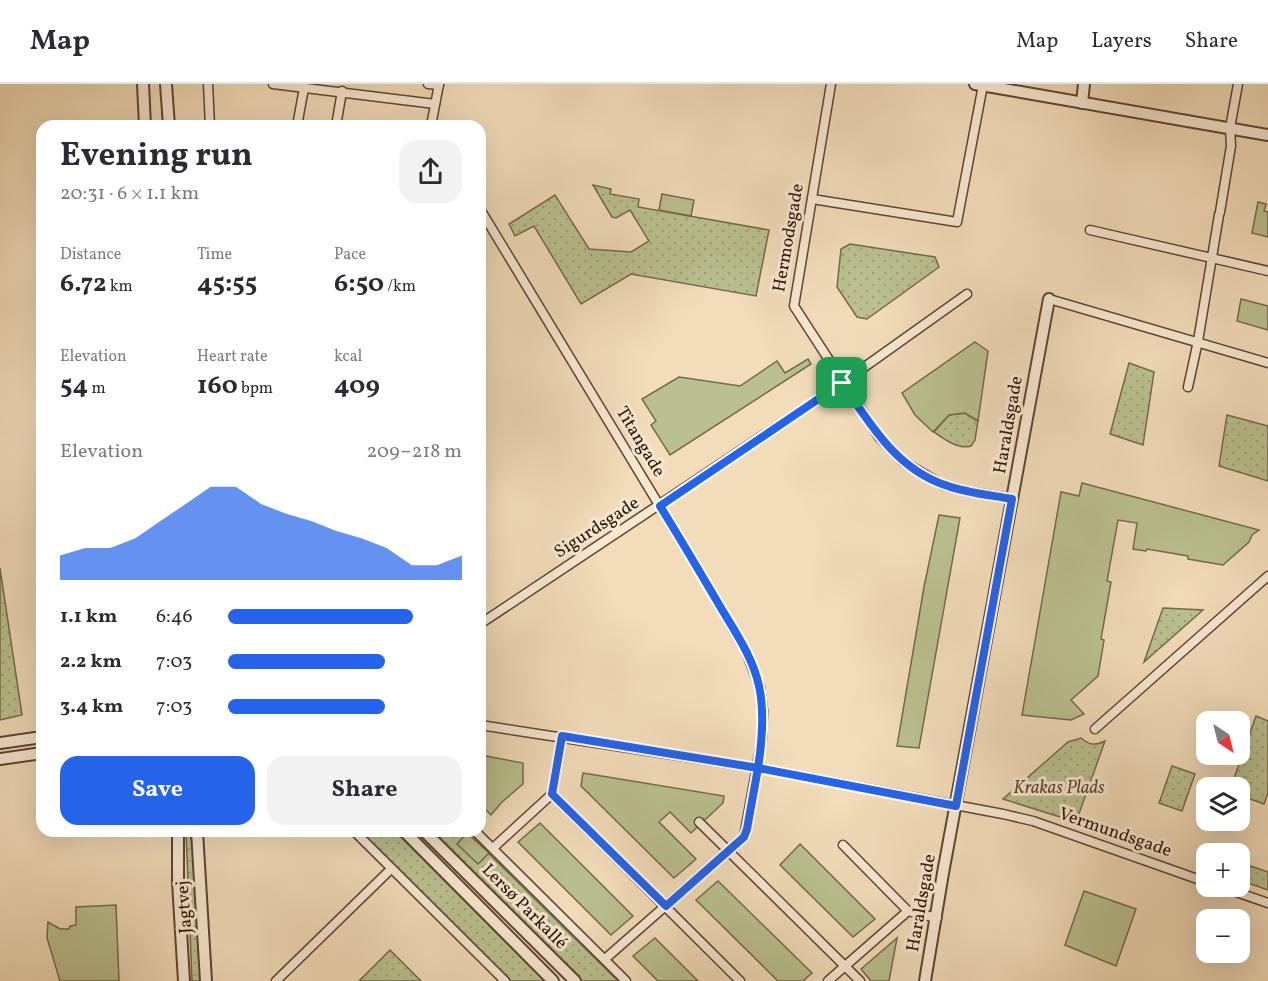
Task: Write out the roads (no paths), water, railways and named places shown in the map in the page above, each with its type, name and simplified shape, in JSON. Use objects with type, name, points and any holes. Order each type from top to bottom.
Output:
[{"type":"street","points":[[143,84],[145,120]]},
{"type":"street","points":[[166,84],[169,120]]},
{"type":"street","points":[[208,84],[210,120]]},
{"type":"street","points":[[273,84],[342,91],[354,88],[435,104]]},
{"type":"street","points":[[428,84],[439,85],[432,120]]},
{"type":"street","name":"Hermodsgade","points":[[831,84],[794,306],[879,437],[904,462],[943,485],[1012,499]]},
{"type":"street","points":[[1082,102],[1084,84]]},
{"type":"street","points":[[1188,387],[1213,258],[1238,84]]},
{"type":"street","points":[[812,199],[957,222],[979,85],[1268,135]]},
{"type":"street","points":[[298,120],[304,88]]},
{"type":"street","points":[[337,120],[342,91]]},
{"type":"street","name":"Titangade","points":[[486,219],[746,649],[760,687],[763,711],[762,739],[744,837],[605,959]]},
{"type":"street","points":[[1090,230],[1268,272]]},
{"type":"street","name":"Sigurdsgade","points":[[486,620],[842,383],[967,294]]},
{"type":"street","points":[[1049,299],[1268,363]]},
{"type":"street","name":"Haraldsgade","points":[[925,981],[1049,299]]},
{"type":"street","points":[[1095,729],[1268,576]]},
{"type":"street","name":"Vermundsgade","points":[[486,726],[758,768],[1033,821],[1196,878]]},
{"type":"street","points":[[493,848],[552,794],[562,736]]},
{"type":"street","points":[[0,743],[36,738]]},
{"type":"street","points":[[0,759],[36,754]]},
{"type":"street","points":[[552,794],[740,981]]},
{"type":"street","points":[[699,822],[860,981]]},
{"type":"street","name":"Jagtvej","points":[[178,837],[178,882],[184,981]]},
{"type":"street","name":"Jagtvej","points":[[197,837],[206,981]]},
{"type":"street","points":[[360,837],[505,981]]},
{"type":"street","name":"Lersø Parkallé","points":[[410,837],[553,981]]},
{"type":"street","name":"Lersø Parkallé","points":[[430,837],[575,981]]},
{"type":"street","name":"Lersø Parkallé","points":[[482,837],[626,981]]},
{"type":"street","points":[[843,845],[908,911],[937,918]]},
{"type":"street","points":[[276,981],[391,868]]},
{"type":"street","points":[[1250,897],[1268,903]]},
{"type":"street","points":[[828,981],[908,911]]},
{"type":"park label","name":"Krakas Plads","points":[[1059,788]]}]
